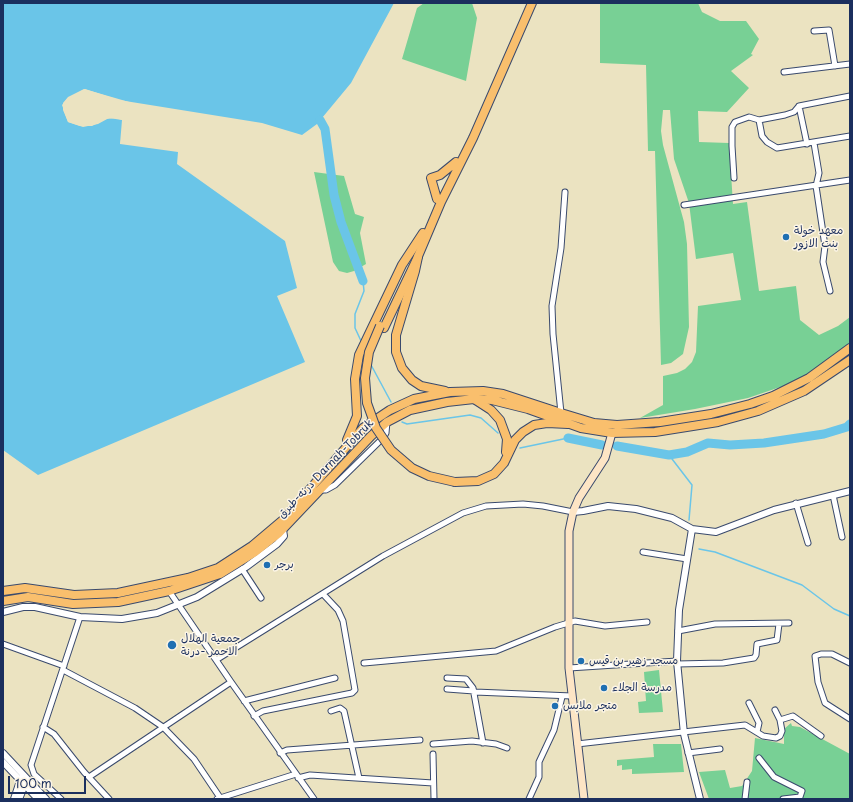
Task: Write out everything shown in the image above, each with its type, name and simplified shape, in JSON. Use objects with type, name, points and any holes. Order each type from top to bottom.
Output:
[{"type":"main road","points":[[528,3],[470,136],[437,199],[382,327],[373,354],[368,378],[371,403],[379,426],[394,448],[414,464],[430,472],[456,480],[478,481],[494,474],[504,463],[515,440],[534,425],[547,423],[568,424]]},
{"type":"main road","points":[[382,327],[418,257],[441,202],[473,138],[532,3]]},
{"type":"main road","points":[[437,199],[431,178],[440,175],[456,162]]},
{"type":"main road","points":[[341,452],[354,427],[357,416],[355,379],[359,354],[402,264],[423,233]]},
{"type":"main road","points":[[418,257],[396,335],[395,346],[397,358],[405,372],[416,384],[450,392]]},
{"type":"main road","name":"درنه-طبرق Darnah-Tobruk","points":[[4,591],[35,588],[74,595],[112,594],[136,590],[209,572],[240,555],[273,529],[306,495],[341,452],[363,428],[390,410],[414,399],[467,390],[503,394],[594,422],[617,425],[666,422],[711,414],[750,404],[782,392],[827,367],[850,348]]},
{"type":"main road","name":"درنه-طبرق Darnah-Tobruk","points":[[5,600],[28,597],[73,604],[100,604],[137,599],[170,591],[220,574],[255,552],[283,530],[371,436],[387,422],[410,410],[420,407],[474,400],[492,400],[516,406],[568,424],[612,433],[677,429],[739,417],[794,397],[819,382],[850,360]]},
{"type":"main road","points":[[456,480],[473,478],[489,473],[500,464],[506,451],[508,439],[500,420],[491,410],[474,400]]},
{"type":"main road","points":[[584,799],[569,668],[570,623],[568,537],[574,508],[605,458],[612,433]]},
{"type":"street","points":[[814,31],[829,30],[835,66]]},
{"type":"street","points":[[784,72],[850,64]]},
{"type":"street","points":[[734,178],[732,127],[735,122],[749,117],[759,120],[790,114],[799,106],[850,96]]},
{"type":"street","points":[[799,106],[807,144]]},
{"type":"street","points":[[759,120],[762,136],[773,146],[778,148],[850,136]]},
{"type":"street","points":[[814,143],[819,173],[816,186],[825,246],[823,262],[830,291]]},
{"type":"street","points":[[684,205],[850,180]]},
{"type":"street","points":[[561,413],[553,334],[552,306],[560,248],[565,192]]},
{"type":"street","points":[[216,660],[407,542],[446,521],[471,510],[493,505],[523,504],[587,510],[608,506],[636,508],[672,518],[692,529],[710,532],[721,531],[757,516],[796,504],[850,491]]},
{"type":"street","points":[[833,495],[842,537]]},
{"type":"street","points":[[796,504],[808,543]]},
{"type":"street","points":[[692,529],[678,610],[677,663],[684,734],[700,799]]},
{"type":"street","points":[[3,612],[24,607],[34,607],[80,617],[130,618],[148,615],[178,606],[242,569],[277,544],[284,536],[283,530]]},
{"type":"street","points":[[643,552],[687,559]]},
{"type":"street","points":[[242,569],[261,598]]},
{"type":"street","points":[[170,591],[178,606],[254,716],[314,799]]},
{"type":"street","points":[[254,716],[263,711],[352,693],[355,690],[341,614],[323,594]]},
{"type":"street","points":[[61,799],[33,772],[31,767],[80,617]]},
{"type":"street","points":[[364,663],[496,651],[555,627],[579,621],[609,626],[647,622]]},
{"type":"street","points":[[678,631],[715,624],[790,623]]},
{"type":"street","points":[[569,668],[677,663],[723,663],[754,658],[756,655],[757,644],[778,640],[779,624]]},
{"type":"street","points":[[3,644],[63,668],[135,708],[164,727],[194,758],[219,798],[297,776],[310,775],[433,783]]},
{"type":"street","points":[[850,663],[832,654],[816,655],[818,682],[825,703],[850,719]]},
{"type":"street","points":[[244,701],[335,678]]},
{"type":"street","points":[[447,678],[467,680],[474,691],[483,743]]},
{"type":"street","points":[[89,777],[231,682]]},
{"type":"street","points":[[448,689],[562,697],[572,696]]},
{"type":"street","points":[[529,799],[539,777],[539,762],[554,730],[562,697]]},
{"type":"street","points":[[749,703],[759,723],[757,732]]},
{"type":"street","points":[[331,710],[340,708],[344,711],[359,778]]},
{"type":"street","points":[[577,744],[684,734],[745,726],[767,738],[778,737],[782,732],[780,720],[774,710]]},
{"type":"street","points":[[780,720],[793,716],[821,736]]},
{"type":"street","points":[[43,727],[54,734],[109,799]]},
{"type":"street","points":[[280,753],[287,750],[420,740]]},
{"type":"street","points":[[433,744],[469,741],[499,745],[507,748]]},
{"type":"street","points":[[688,753],[720,748]]},
{"type":"street","points":[[3,753],[23,782],[46,799]]},
{"type":"street","points":[[433,754],[434,799]]},
{"type":"street","points":[[759,758],[774,777],[802,791],[800,797],[783,799]]},
{"type":"street","points":[[3,762],[38,799]]},
{"type":"street","points":[[14,799],[23,782]]},
{"type":"street","points":[[19,799],[23,782]]},
{"type":"street","points":[[745,799],[747,782]]},
{"type":"green space","points":[[424,3],[472,3],[477,18],[466,81],[402,59],[417,8]]},
{"type":"green space","points":[[600,3],[698,3],[702,12],[720,21],[746,21],[759,39],[751,54],[753,55],[731,71],[749,88],[727,112],[698,111],[699,142],[729,143],[733,204],[747,202],[759,291],[796,286],[800,320],[819,335],[838,326],[850,317],[850,345],[830,361],[795,382],[748,398],[640,418],[663,405],[663,376],[677,373],[685,369],[692,362],[696,352],[698,306],[741,300],[733,253],[696,259],[689,203],[674,159],[670,110],[663,110],[661,131],[663,145],[684,222],[687,244],[689,327],[683,354],[671,363],[661,365],[655,151],[648,151],[646,65],[600,63]]},
{"type":"green space","points":[[314,172],[344,176],[355,214],[364,217],[360,233],[366,264],[354,271],[347,273],[339,271],[333,262]]},
{"type":"green space","points":[[659,670],[663,712],[639,713],[638,702],[646,701],[644,672]]},
{"type":"green space","points":[[791,723],[792,726],[800,727],[850,754],[850,799],[709,799],[699,772],[725,770],[730,788],[742,786],[752,771],[755,738],[784,744],[784,729]]},
{"type":"green space","points":[[653,744],[681,744],[684,772],[632,774],[632,769],[622,770],[622,765],[617,766],[617,760],[654,757]]},
{"type":"water","points":[[3,3],[394,3],[351,83],[317,124],[302,135],[262,123],[119,100],[85,89],[67,99],[62,105],[68,122],[80,126],[92,126],[106,119],[116,118],[122,120],[120,144],[178,152],[177,164],[285,241],[297,288],[277,296],[305,362],[38,475],[3,450]]},
{"type":"pier","points":[[84,89],[129,102],[129,104],[85,91],[69,99],[65,104],[70,120],[84,125],[97,122],[109,116],[122,118],[124,124],[123,144],[120,144],[122,136],[122,120],[109,118],[98,124],[83,127],[68,122],[63,110],[63,103],[68,97]]},
{"type":"waterway","points":[[320,120],[325,129],[334,195],[341,222],[363,281]]},
{"type":"waterway","points":[[362,343],[355,328],[355,314],[364,291],[363,281]]},
{"type":"waterway","points":[[370,363],[391,402]]},
{"type":"waterway","points":[[402,422],[407,424],[470,415],[481,418],[498,433]]},
{"type":"waterway","points":[[617,446],[669,455],[687,452],[708,443],[730,445],[764,443],[824,434],[847,427],[850,424]]},
{"type":"waterway","points":[[520,448],[568,438]]},
{"type":"waterway","points":[[568,438],[602,445]]},
{"type":"waterway","points":[[669,455],[692,485],[689,520]]},
{"type":"waterway","points":[[699,549],[715,552],[802,585],[834,609],[850,616]]},
{"type":"place","name":"معهد خولة بنت الازور","points":[[786,237]]},
{"type":"place","name":"برجر","points":[[267,565]]},
{"type":"place","name":"جمعية الهلال الاحمر -درنة","points":[[172,645]]},
{"type":"place","name":"مسجد زهير بن قيس","points":[[581,661]]},
{"type":"place","name":"مدرسة الجلاء","points":[[604,688]]},
{"type":"place","name":"متجر ملابس","points":[[555,706]]}]
